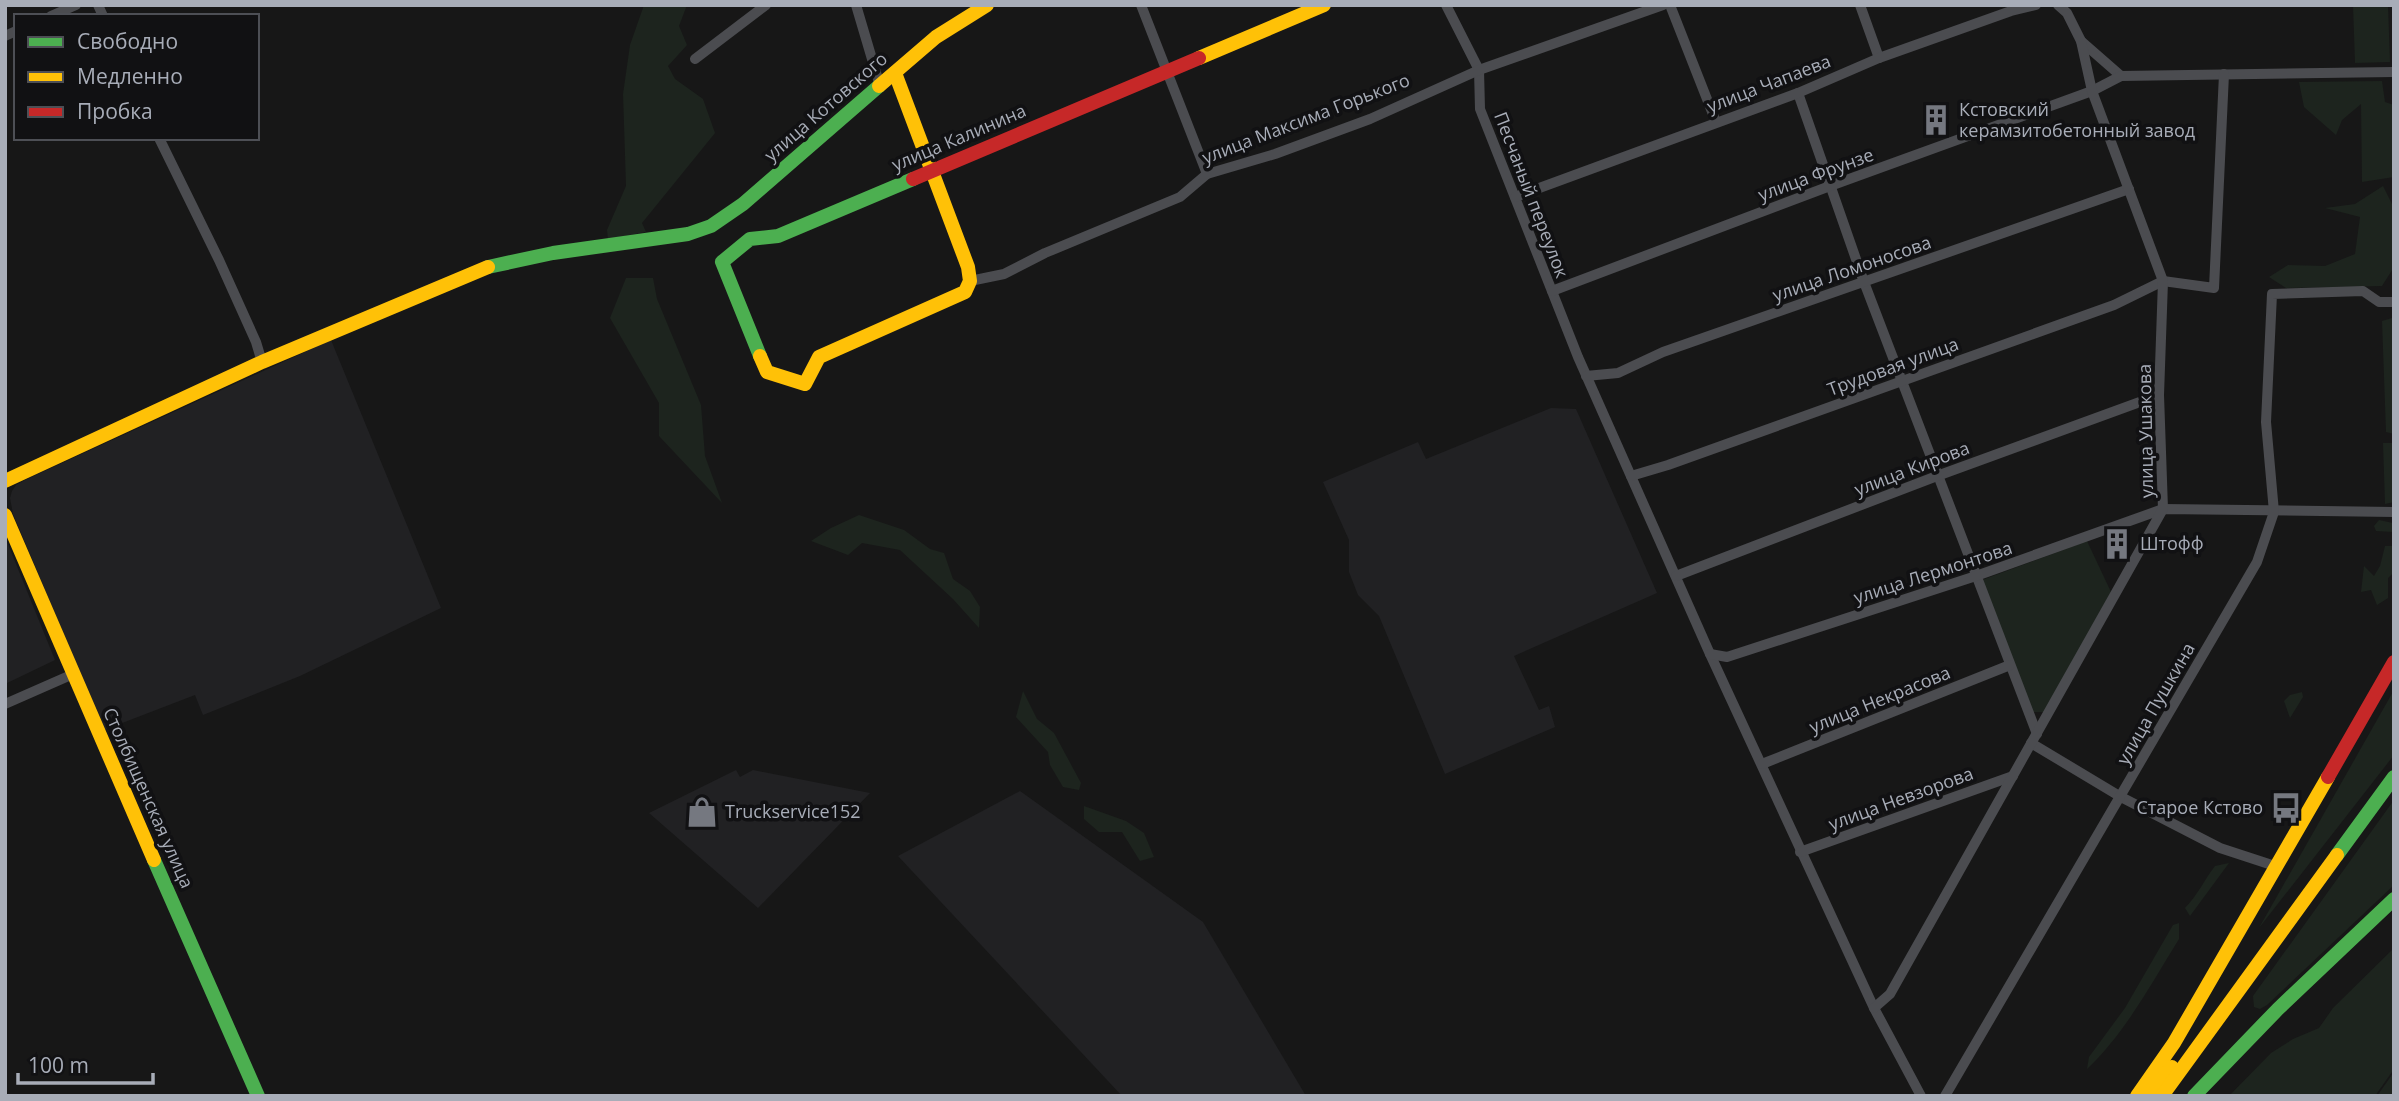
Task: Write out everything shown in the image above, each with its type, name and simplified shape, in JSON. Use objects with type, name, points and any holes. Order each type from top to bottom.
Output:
[{"type":"street","points":[[56,14],[76,5]]},
{"type":"street","points":[[695,59],[766,5]]},
{"type":"street","points":[[856,5],[880,86]]},
{"type":"street","name":"улица Котовского","points":[[5,481],[262,362],[488,267],[553,253],[688,234],[711,226],[743,204],[936,37],[987,5]]},
{"type":"street","points":[[1141,5],[1208,174]]},
{"type":"street","name":"улица Калинина","points":[[767,372],[722,262],[750,239],[778,236],[1324,5]]},
{"type":"street","name":"Песчаный переулок","points":[[1446,5],[1479,70],[1480,109],[1586,376],[1800,852],[1874,1009],[1921,1096]]},
{"type":"street","name":"улица Максима Горького","points":[[767,372],[805,384],[819,357],[967,287],[1004,274],[1045,253],[1180,197],[1208,174],[1275,154],[1370,119],[1479,70],[1664,5]]},
{"type":"street","points":[[1670,5],[1716,122]]},
{"type":"street","points":[[1860,5],[1879,58]]},
{"type":"street","name":"улица Чапаева","points":[[1515,198],[1798,93],[1879,58],[2011,11],[2036,5]]},
{"type":"street","name":"улица Ушакова","points":[[1874,1009],[1890,994],[2163,509],[2160,395],[2163,281],[2092,91],[2081,41],[2070,9],[2058,5]]},
{"type":"street","points":[[2081,41],[2122,76],[2394,72]]},
{"type":"street","points":[[895,73],[968,267],[967,287]]},
{"type":"street","points":[[2163,281],[2214,288],[2224,74]]},
{"type":"street","name":"улица Фрунзе","points":[[1552,291],[2092,91],[2122,76]]},
{"type":"street","points":[[1798,93],[1864,282],[2010,665],[2034,738],[2121,797],[2220,848],[2275,866]]},
{"type":"street","points":[[160,140],[219,260],[256,342],[262,362]]},
{"type":"street","name":"улица Ломоносова","points":[[1586,376],[1618,373],[1663,352],[2129,189]]},
{"type":"street","name":"Трудовая улица","points":[[1631,476],[2114,305],[2163,281]]},
{"type":"street","name":"улица Пушкина","points":[[1945,1096],[2257,562],[2274,512],[2266,422],[2272,294],[2363,291],[2379,302],[2394,302]]},
{"type":"street","name":"улица Кирова","points":[[1676,576],[1937,475],[2160,395]]},
{"type":"street","points":[[2163,509],[2394,512]]},
{"type":"street","name":"улица Лермонтова","points":[[1710,654],[1727,657],[1976,576],[2163,509]]},
{"type":"street","name":"Столбищенская улица","points":[[5,515],[71,675],[166,882],[258,1096]]},
{"type":"street","points":[[2137,1096],[2174,1043],[2394,662]]},
{"type":"street","name":"улица Некрасова","points":[[1762,764],[2010,665]]},
{"type":"street","points":[[5,705],[71,675]]},
{"type":"street","name":"улица Невзорова","points":[[1800,852],[2013,776]]},
{"type":"street","points":[[2162,1096],[2394,777]]},
{"type":"street","points":[[2194,1096],[2277,1009],[2394,899]]},
{"type":"street","points":[[2145,1096],[2214,1022]]},
{"type":"shaded area","points":[[644,5],[687,5],[679,26],[687,45],[668,66],[675,79],[703,99],[715,133],[642,223],[646,232],[608,239],[607,230],[626,186],[623,94],[630,45]]},
{"type":"shaded area","points":[[2353,5],[2388,5],[2390,62],[2355,63]]},
{"type":"shaded area","points":[[2382,81],[2385,102],[2394,105],[2394,177],[2362,182],[2361,104],[2342,120],[2336,135],[2304,107],[2299,82]]},
{"type":"shaded area","points":[[2383,186],[2394,208],[2394,267],[2382,286],[2286,288],[2269,277],[2288,265],[2325,266],[2355,254],[2360,217],[2325,208],[2355,204]]},
{"type":"shaded area","points":[[626,278],[653,278],[657,299],[701,405],[705,456],[722,503],[659,436],[659,403],[610,318]]},
{"type":"shaded area","points":[[2392,318],[2394,434],[2386,432],[2382,321]]},
{"type":"shaded area","points":[[331,340],[441,608],[300,676],[203,715],[195,695],[104,730],[13,514],[10,498],[12,491],[16,485],[27,479]]},
{"type":"shaded area","points":[[1551,408],[1576,409],[1657,593],[1514,656],[1539,710],[1549,706],[1555,727],[1445,774],[1379,616],[1358,595],[1349,572],[1349,540],[1323,482],[1418,442],[1426,459]]},
{"type":"shaded area","points":[[2383,443],[2394,445],[2394,502],[2385,504]]},
{"type":"shaded area","points":[[859,515],[904,530],[930,549],[944,553],[953,579],[970,591],[980,607],[979,628],[953,599],[900,550],[862,543],[848,555],[811,541]]},
{"type":"shaded area","points":[[2379,520],[2393,523],[2394,532],[2376,531],[2374,526]]},
{"type":"shaded area","points":[[5,537],[55,660],[5,684]]},
{"type":"shaded area","points":[[2087,541],[2111,592],[2044,712],[2032,712],[1982,580]]},
{"type":"shaded area","points":[[2385,546],[2394,546],[2394,572],[2388,578],[2388,598],[2377,605],[2371,590],[2361,592],[2364,566],[2374,576],[2380,566]]},
{"type":"shaded area","points":[[2394,690],[2394,755],[2259,928]]},
{"type":"shaded area","points":[[1023,691],[1037,719],[1054,733],[1081,783],[1079,790],[1063,787],[1050,765],[1048,752],[1016,717]]},
{"type":"shaded area","points":[[2302,692],[2303,697],[2290,718],[2284,701],[2290,695]]},
{"type":"shaded area","points":[[736,770],[740,777],[753,770],[870,793],[758,908],[649,813]]},
{"type":"shaded area","points":[[1020,791],[1203,922],[1306,1096],[1122,1096],[898,856]]},
{"type":"shaded area","points":[[2394,800],[2394,885],[2267,1005],[2260,1009],[2254,1007],[2253,996]]},
{"type":"shaded area","points":[[1084,806],[1126,821],[1144,833],[1154,857],[1140,861],[1122,832],[1099,832],[1084,819]]},
{"type":"shaded area","points":[[2229,863],[2190,916],[2185,908],[2215,866]]},
{"type":"shaded area","points":[[2179,923],[2179,939],[2148,990],[2114,1039],[2087,1069],[2089,1057],[2125,1008],[2173,925]]},
{"type":"shaded area","points":[[2394,948],[2394,1069],[2375,1096],[2229,1096],[2271,1053],[2293,1039],[2319,1028],[2333,1008]]},
{"type":"shaded area","points":[[2394,1072],[2394,1096],[2377,1096]]},
{"type":"traffic: fast","points":[[488,267],[553,253],[688,234],[711,226],[743,204],[879,86]]},
{"type":"traffic: fast","points":[[760,356],[722,262],[750,239],[778,236],[913,179]]},
{"type":"traffic: fast","points":[[2337,855],[2394,777]]},
{"type":"traffic: fast","points":[[154,860],[258,1096]]},
{"type":"traffic: fast","points":[[2194,1096],[2278,1009],[2394,899]]},
{"type":"traffic: slow","points":[[879,86],[936,37],[987,5]]},
{"type":"traffic: slow","points":[[1199,58],[1324,5]]},
{"type":"traffic: slow","points":[[760,356],[767,372],[805,384],[819,357],[965,292],[970,281],[968,267],[895,73]]},
{"type":"traffic: slow","points":[[5,481],[262,362],[488,267]]},
{"type":"traffic: slow","points":[[5,515],[154,860]]},
{"type":"traffic: slow","points":[[2137,1096],[2174,1043],[2328,777]]},
{"type":"traffic: slow","points":[[2162,1096],[2337,855]]},
{"type":"traffic: slow","points":[[2145,1096],[2172,1067]]},
{"type":"traffic: jam","points":[[913,179],[1199,58]]},
{"type":"traffic: jam","points":[[2328,777],[2394,662]]},
{"type":"place","name":"Кстовский керамзитобетонный завод","points":[[1936,120]]},
{"type":"place","name":"Штофф","points":[[2117,544]]},
{"type":"place","name":"Старое Кстово","points":[[2286,808]]},
{"type":"place","name":"Truckservice152","points":[[702,812]]}]
